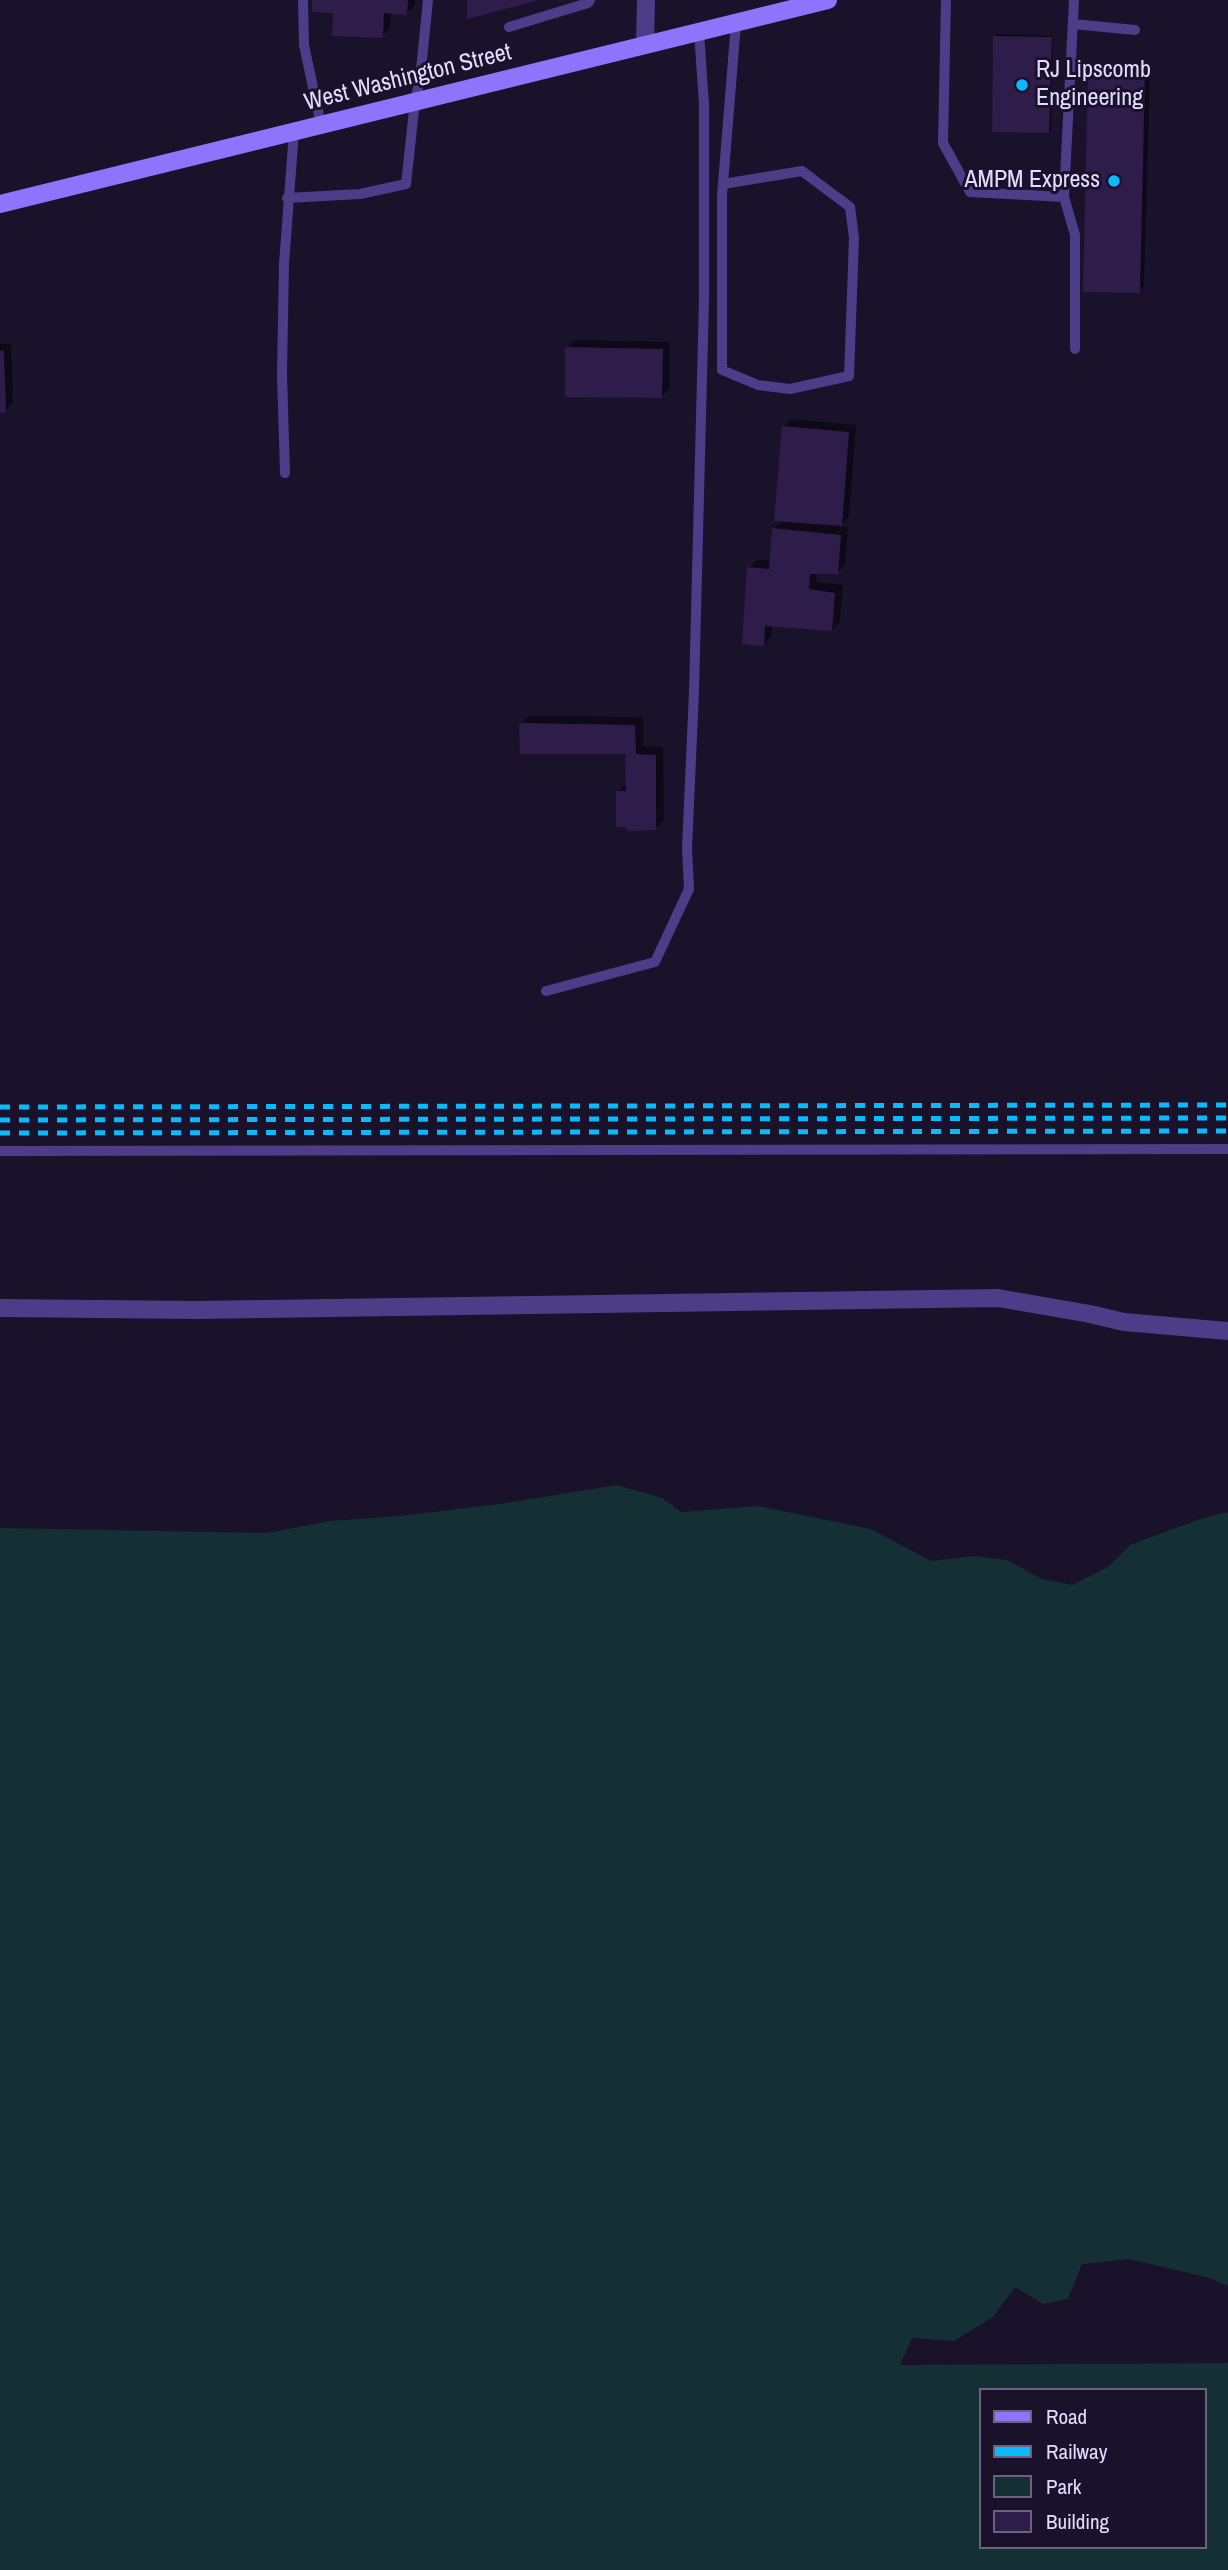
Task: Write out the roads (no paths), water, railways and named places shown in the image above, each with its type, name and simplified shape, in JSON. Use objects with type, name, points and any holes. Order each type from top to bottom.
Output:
[{"type":"main road","name":"West Washington Street","points":[[0,204],[828,0]]},
{"type":"street","points":[[645,45],[646,0]]},
{"type":"street","points":[[0,1308],[197,1310],[998,1298],[1124,1322],[1188,1330],[1228,1331]]},
{"type":"lane","points":[[303,0],[303,45],[321,125]]},
{"type":"lane","points":[[288,198],[359,194],[406,184],[428,0]]},
{"type":"lane","points":[[509,27],[589,3],[590,0]]},
{"type":"lane","points":[[946,0],[943,143],[970,192],[1064,197]]},
{"type":"lane","points":[[1074,0],[1064,197],[1075,235],[1075,349]]},
{"type":"lane","points":[[723,184],[803,171],[850,207],[854,238],[849,376],[790,389],[758,385],[722,370],[723,184],[736,23]]},
{"type":"lane","points":[[1073,24],[1135,30]]},
{"type":"lane","points":[[545,991],[655,962],[690,889],[687,848],[694,692],[704,299],[704,104],[699,32]]},
{"type":"lane","points":[[285,473],[282,374],[284,264],[294,131]]},
{"type":"lane","points":[[0,1151],[1228,1149]]},
{"type":"railway","points":[[0,1107],[1228,1105]]},
{"type":"railway","points":[[0,1120],[1228,1118]]},
{"type":"railway","points":[[0,1133],[1228,1131]]},
{"type":"place","name":"RJ Lipscomb Engineering","points":[[1022,85]]},
{"type":"place","name":"AMPM Express","points":[[1114,181]]}]
